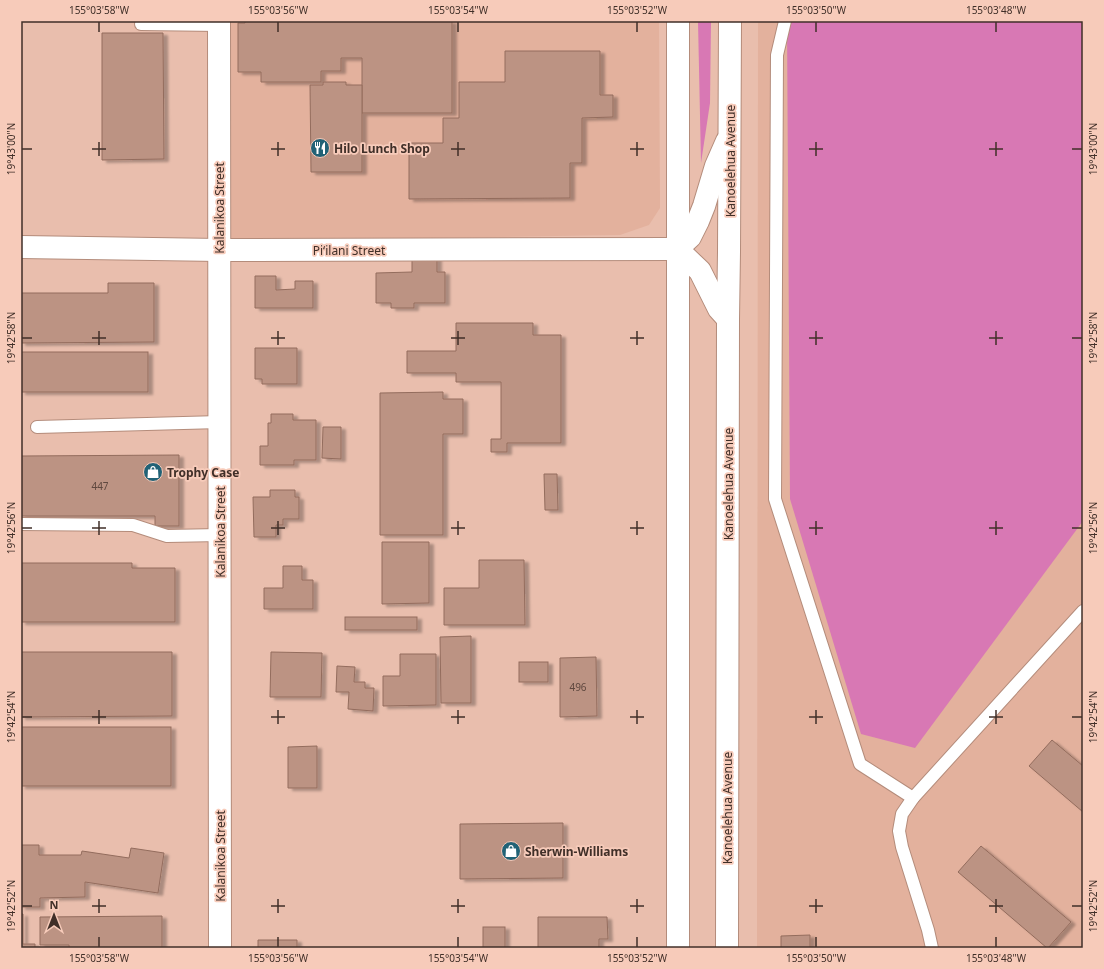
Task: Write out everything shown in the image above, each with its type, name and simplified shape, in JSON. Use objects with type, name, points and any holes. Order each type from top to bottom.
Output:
[{"type":"main road","points":[[678,21],[678,948]]},
{"type":"main road","name":"Kanoelehua Avenue","points":[[726,948],[730,21]]},
{"type":"main road","name":"Kalanikoa Street","points":[[218,23],[220,250],[220,948]]},
{"type":"main road","points":[[677,249],[690,237],[698,221],[716,166],[730,134]]},
{"type":"main road","name":"Pi‘ilani Street","points":[[21,247],[220,250],[677,249]]},
{"type":"main road","points":[[677,249],[700,271],[719,309],[728,319]]},
{"type":"lane","points":[[785,21],[777,55],[775,499],[860,764],[913,798]]},
{"type":"lane","points":[[141,24],[218,23]]},
{"type":"lane","points":[[37,427],[220,422]]},
{"type":"lane","points":[[21,524],[133,525],[167,536],[220,535]]},
{"type":"lane","points":[[932,948],[928,930],[902,847],[899,831],[902,814],[913,798],[1083,611]]},
{"type":"shaded area","points":[[229,21],[659,21],[660,208],[649,225],[620,235],[231,241]]},
{"type":"shaded area","points":[[698,21],[711,21],[710,103],[701,163]]},
{"type":"shaded area","points":[[758,21],[1083,21],[1083,948],[757,948]]},
{"type":"shaded area","points":[[787,21],[1083,21],[1083,521],[915,748],[861,734],[790,499]]},
{"type":"building","points":[[245,21],[452,21],[452,113],[362,113],[362,58],[341,58],[341,71],[321,71],[321,82],[261,82],[261,72],[238,72],[238,23],[245,23]]},
{"type":"building","points":[[102,33],[163,33],[164,159],[102,160]]},
{"type":"building","points":[[505,51],[600,51],[600,95],[613,95],[613,117],[582,118],[582,163],[570,163],[570,198],[409,199],[409,143],[443,143],[443,118],[459,118],[459,82],[505,82]]},
{"type":"building","points":[[323,82],[346,82],[346,85],[362,85],[362,172],[311,172],[310,85],[323,85]]},
{"type":"building","points":[[412,257],[437,257],[437,272],[445,272],[445,303],[414,303],[414,308],[391,308],[391,303],[376,303],[376,273],[412,272]]},
{"type":"building","points":[[255,276],[276,276],[276,290],[295,289],[295,281],[313,281],[313,308],[255,308]]},
{"type":"building","points":[[108,283],[154,283],[154,342],[21,343],[21,293],[108,293]]},
{"type":"building","points":[[456,323],[533,323],[533,335],[561,335],[561,443],[507,443],[507,452],[491,452],[491,439],[501,439],[501,382],[456,382],[456,373],[407,373],[407,351],[456,351]]},
{"type":"building","points":[[255,348],[297,348],[297,384],[262,384],[262,379],[255,379]]},
{"type":"building","points":[[21,352],[148,352],[148,392],[21,392]]},
{"type":"building","points":[[443,392],[443,399],[463,399],[463,434],[443,434],[443,535],[380,535],[380,393]]},
{"type":"building","points":[[271,414],[293,414],[293,420],[316,420],[316,460],[294,460],[294,465],[260,465],[260,446],[268,446],[268,423],[271,423]]},
{"type":"building","points":[[323,427],[341,427],[341,459],[322,458]]},
{"type":"building","points":[[179,455],[179,526],[155,526],[155,516],[21,516],[21,456]]},
{"type":"building","points":[[544,474],[557,474],[558,510],[545,510]]},
{"type":"building","points":[[270,490],[295,490],[295,497],[299,497],[299,519],[283,519],[283,525],[276,525],[276,537],[254,537],[253,497],[270,497]]},
{"type":"building","points":[[382,542],[429,542],[429,603],[382,604]]},
{"type":"building","points":[[479,560],[524,560],[525,625],[444,625],[444,588],[479,588]]},
{"type":"building","points":[[21,563],[132,563],[132,568],[175,568],[175,622],[21,622]]},
{"type":"building","points":[[283,566],[302,566],[302,580],[313,580],[313,609],[264,609],[264,588],[283,588]]},
{"type":"building","points":[[345,617],[417,617],[417,630],[345,630]]},
{"type":"building","points":[[471,636],[471,703],[441,703],[440,637]]},
{"type":"building","points":[[21,652],[172,652],[172,716],[21,717]]},
{"type":"building","points":[[271,652],[322,653],[321,697],[270,697]]},
{"type":"building","points":[[400,654],[436,654],[436,705],[383,706],[383,676],[400,676]]},
{"type":"building","points":[[596,657],[597,716],[560,717],[560,658]]},
{"type":"building","points":[[519,662],[548,662],[548,682],[519,682]]},
{"type":"building","points":[[337,666],[355,667],[354,682],[365,682],[365,688],[374,688],[373,711],[348,709],[349,692],[336,692]]},
{"type":"building","points":[[21,727],[171,727],[171,786],[21,786]]},
{"type":"building","points":[[1052,740],[1083,766],[1083,812],[1029,766]]},
{"type":"building","points":[[317,746],[317,788],[288,788],[288,747]]},
{"type":"building","name":"Sherwin-Williams","points":[[563,823],[563,878],[460,879],[460,824]]},
{"type":"building","points":[[21,845],[39,845],[39,855],[81,855],[82,851],[129,858],[131,848],[164,853],[158,893],[85,882],[85,897],[40,898],[40,907],[21,907]]},
{"type":"building","points":[[981,846],[1071,922],[1048,948],[958,872]]},
{"type":"building","points":[[21,914],[23,914],[23,944],[35,944],[35,948],[21,948]]},
{"type":"building","points":[[162,916],[162,948],[69,948],[69,945],[40,945],[40,917]]},
{"type":"building","points":[[538,917],[607,917],[608,939],[599,939],[599,948],[538,948]]},
{"type":"building","points":[[483,927],[505,927],[505,948],[483,948]]},
{"type":"building","points":[[810,935],[810,948],[781,948],[781,936]]},
{"type":"building","points":[[258,940],[297,940],[297,948],[258,948]]},
{"type":"place","name":"Hilo Lunch Shop","points":[[320,148]]},
{"type":"place","name":"Trophy Case","points":[[153,472]]},
{"type":"place","name":"Sherwin-Williams","points":[[511,851]]}]
